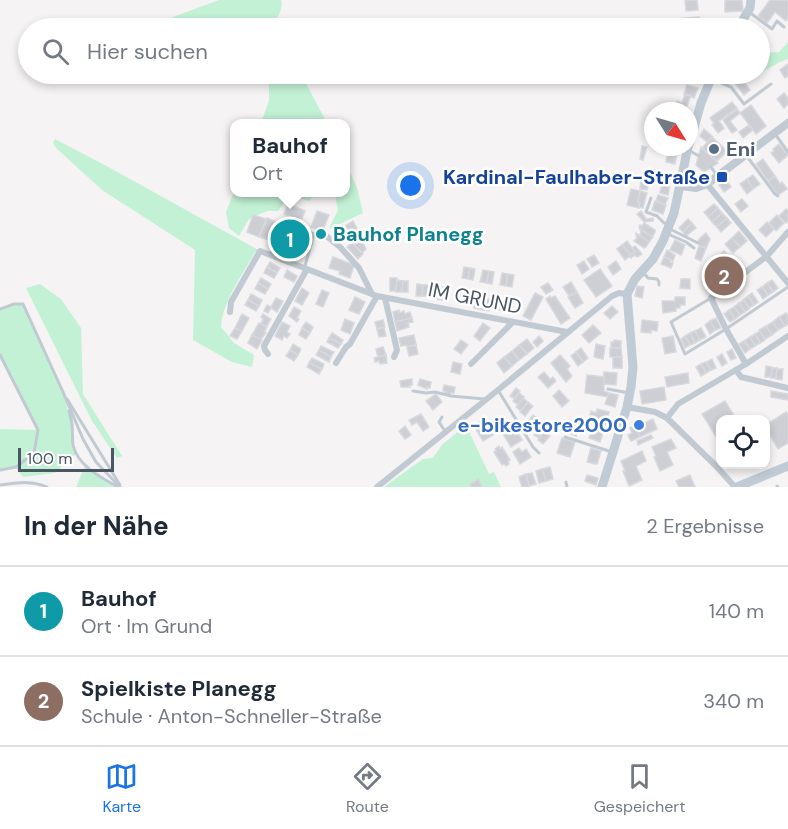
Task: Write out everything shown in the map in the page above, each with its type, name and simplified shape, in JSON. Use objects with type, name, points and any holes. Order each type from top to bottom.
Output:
[{"type":"main road","points":[[744,18],[751,0]]},
{"type":"main road","points":[[698,118],[709,84]]},
{"type":"main road","points":[[602,487],[631,393],[633,367],[627,294],[635,279],[653,259],[668,229],[681,186],[687,156]]},
{"type":"main road","points":[[736,487],[752,484],[788,466]]},
{"type":"street","points":[[681,186],[696,188],[707,184],[788,123]]},
{"type":"street","points":[[707,184],[788,285]]},
{"type":"street","points":[[746,364],[711,298],[767,256],[788,232]]},
{"type":"street","points":[[325,235],[340,247],[359,268],[375,295],[350,344],[336,363]]},
{"type":"street","name":"IM GRUND","points":[[230,312],[231,302],[260,250],[385,298],[510,319],[567,332]]},
{"type":"street","points":[[268,354],[264,346],[306,269]]},
{"type":"street","points":[[377,487],[612,296],[619,293],[627,294]]},
{"type":"street","points":[[385,298],[397,350],[394,357]]},
{"type":"street","points":[[471,364],[510,319]]},
{"type":"street","points":[[667,418],[678,404],[788,336]]},
{"type":"street","points":[[736,370],[741,377],[788,388]]},
{"type":"street","points":[[627,407],[655,412],[667,418],[736,487]]},
{"type":"lane","points":[[748,12],[756,18]]},
{"type":"lane","points":[[770,28],[772,29],[777,21],[784,27]]},
{"type":"lane","points":[[726,84],[731,87],[744,104],[771,84]]},
{"type":"lane","points":[[774,133],[788,152]]},
{"type":"lane","points":[[745,155],[778,196]]},
{"type":"lane","points":[[711,167],[717,176]]},
{"type":"lane","points":[[651,198],[646,212],[657,216],[668,229],[694,248]]},
{"type":"lane","points":[[271,255],[272,241],[279,224],[283,221],[314,234],[306,269]]},
{"type":"lane","points":[[668,229],[698,243]]},
{"type":"lane","points":[[642,272],[648,278],[657,279],[659,285]]},
{"type":"lane","points":[[711,298],[670,322],[685,354],[726,329],[788,285]]},
{"type":"lane","points":[[0,309],[14,304],[23,304],[91,455],[120,487]]},
{"type":"lane","points":[[0,355],[38,430],[34,453],[16,467],[0,470]]},
{"type":"lane","points":[[608,389],[631,393]]},
{"type":"lane","points":[[498,390],[539,453]]},
{"type":"lane","points":[[413,391],[488,399]]},
{"type":"lane","points":[[63,392],[120,487]]},
{"type":"lane","points":[[63,392],[72,425],[76,454],[86,466],[103,479],[120,487]]},
{"type":"lane","points":[[442,417],[440,422],[446,432]]},
{"type":"lane","points":[[565,437],[613,452]]},
{"type":"lane","points":[[0,485],[24,482],[38,483],[47,487]]},
{"type":"lane","points":[[566,482],[567,487]]},
{"type":"green space","points":[[219,0],[281,0],[277,18],[171,18]]},
{"type":"green space","points":[[788,42],[788,59],[770,67],[770,53],[779,52]]},
{"type":"green space","points":[[269,84],[306,84],[325,119],[262,119],[269,101]]},
{"type":"green space","points":[[55,139],[260,251],[255,252],[234,288],[225,307],[221,327],[234,343],[254,355],[252,367],[232,362],[193,340],[195,250],[102,190],[56,148],[53,143]]},
{"type":"green space","points":[[350,172],[357,188],[363,213],[329,229],[338,210],[335,197],[350,197]]},
{"type":"green space","points":[[232,197],[288,197],[278,211],[267,211],[249,219],[239,236],[229,228],[226,212]]},
{"type":"green space","points":[[296,197],[312,197],[309,201]]},
{"type":"green space","points":[[40,284],[61,299],[81,328],[83,394],[122,456],[117,458],[92,421],[26,288]]},
{"type":"green space","points":[[14,304],[23,304],[63,392],[72,425],[76,454],[55,473],[23,477],[15,467],[0,470],[0,429],[37,430],[0,355],[0,309]]},
{"type":"green space","points":[[466,425],[489,474],[494,472],[501,487],[384,487],[423,459],[432,458],[442,445]]},
{"type":"green space","points":[[85,466],[118,487],[76,487]]},
{"type":"building","points":[[685,0],[697,0],[698,10],[686,11]]},
{"type":"building","points":[[725,0],[742,0],[743,11],[725,12]]},
{"type":"building","points":[[770,0],[788,0],[786,21],[775,12],[770,19],[758,16]]},
{"type":"building","points":[[788,64],[788,76],[785,78],[780,70]]},
{"type":"building","points":[[736,84],[746,84],[750,90],[744,95]]},
{"type":"building","points":[[687,85],[698,88],[694,98],[684,94]]},
{"type":"building","points":[[784,93],[788,98],[788,104],[784,108],[777,99]]},
{"type":"building","points":[[685,94],[691,96],[688,102],[682,102]]},
{"type":"building","points":[[732,102],[737,108],[719,121],[724,128],[718,133],[710,118]]},
{"type":"building","points":[[751,105],[766,126],[756,134],[740,113]]},
{"type":"building","points":[[737,109],[740,113],[730,121],[737,130],[732,133],[723,120]]},
{"type":"building","points":[[749,125],[753,130],[743,138],[739,132]]},
{"type":"building","points":[[704,129],[713,137],[707,142],[700,136]]},
{"type":"building","name":"Eni","points":[[712,137],[727,151],[717,161],[702,148]]},
{"type":"building","points":[[779,144],[788,155],[779,163],[771,153]]},
{"type":"building","points":[[642,146],[644,146],[643,160],[640,159]]},
{"type":"building","points":[[701,147],[718,163],[704,172],[696,165]]},
{"type":"building","points":[[667,156],[676,156],[675,164],[666,162]]},
{"type":"building","points":[[763,159],[775,176],[768,181],[756,164]]},
{"type":"building","points":[[753,175],[760,184],[753,189],[747,179]]},
{"type":"building","points":[[775,176],[787,189],[778,195],[768,181]]},
{"type":"building","points":[[726,179],[731,187],[724,192],[719,185]]},
{"type":"building","points":[[747,179],[753,189],[747,194],[740,184]]},
{"type":"building","points":[[641,180],[649,182],[647,190],[640,189]]},
{"type":"building","points":[[662,182],[670,183],[668,195],[660,193]]},
{"type":"building","points":[[631,189],[640,191],[639,208],[627,205]]},
{"type":"building","points":[[640,191],[647,193],[643,208],[639,207],[640,202],[638,202]]},
{"type":"building","points":[[658,195],[668,198],[665,204],[656,201]]},
{"type":"building","points":[[742,199],[748,206],[741,212],[735,204]]},
{"type":"building","points":[[655,201],[666,205],[663,214],[652,210]]},
{"type":"building","points":[[288,204],[305,211],[301,221],[284,214]]},
{"type":"building","points":[[714,204],[718,208],[708,217],[704,212]]},
{"type":"building","points":[[718,208],[722,213],[712,222],[708,217]]},
{"type":"building","points":[[786,209],[788,221],[786,223],[779,216]]},
{"type":"building","points":[[317,211],[329,215],[322,232],[311,227]]},
{"type":"building","points":[[641,211],[646,219],[653,218],[653,221],[644,222],[637,214]]},
{"type":"building","points":[[722,213],[727,218],[717,227],[712,222]]},
{"type":"building","points":[[253,215],[266,219],[259,237],[247,232]]},
{"type":"building","points":[[777,215],[784,223],[776,231],[769,223]]},
{"type":"building","points":[[267,218],[276,222],[269,240],[259,237]]},
{"type":"building","points":[[727,218],[731,223],[721,232],[717,227]]},
{"type":"building","points":[[688,219],[692,223],[683,232],[679,228]]},
{"type":"building","points":[[353,221],[357,232],[344,238],[341,232]]},
{"type":"building","points":[[767,222],[774,229],[766,237],[759,230]]},
{"type":"building","points":[[644,223],[655,230],[652,237],[639,228]]},
{"type":"building","points":[[692,223],[696,228],[686,236],[683,232]]},
{"type":"building","points":[[284,224],[307,233],[297,255],[275,246]]},
{"type":"building","points":[[640,229],[653,237],[649,242],[639,235]]},
{"type":"building","points":[[739,231],[747,241],[740,247],[732,238]]},
{"type":"building","points":[[636,233],[649,242],[646,247],[634,241],[637,238]]},
{"type":"building","points":[[706,233],[710,239],[706,248],[699,246],[698,241]]},
{"type":"building","points":[[359,235],[366,249],[362,253],[351,240]]},
{"type":"building","points":[[732,238],[740,247],[733,253],[725,244]]},
{"type":"building","points":[[675,240],[685,245],[681,255],[670,250]]},
{"type":"building","points":[[627,241],[635,252],[631,255],[622,245]]},
{"type":"building","points":[[352,243],[363,254],[358,259],[347,247]]},
{"type":"building","points":[[622,245],[631,255],[625,260],[617,249]]},
{"type":"building","points":[[635,246],[642,254],[631,258],[629,256],[635,252],[632,248]]},
{"type":"building","points":[[699,246],[706,248],[701,261],[695,258]]},
{"type":"building","points":[[667,250],[675,255],[673,261],[664,257]]},
{"type":"building","points":[[724,251],[731,259],[727,263],[720,255]]},
{"type":"building","points":[[594,255],[599,263],[592,267],[587,259]]},
{"type":"building","points":[[333,257],[354,265],[350,278],[339,274],[340,271],[329,268]]},
{"type":"building","points":[[664,257],[673,263],[671,268],[661,264]]},
{"type":"building","points":[[584,261],[589,269],[582,274],[577,265]]},
{"type":"building","points":[[616,261],[621,269],[613,275],[608,267]]},
{"type":"building","points":[[270,262],[280,268],[277,273],[267,267]]},
{"type":"building","points":[[729,266],[736,275],[720,286],[713,277]]},
{"type":"building","points":[[267,267],[277,273],[274,278],[264,273]]},
{"type":"building","points":[[464,267],[470,268],[468,279],[462,278]]},
{"type":"building","points":[[470,268],[475,269],[473,280],[468,279]]},
{"type":"building","points":[[600,269],[612,286],[596,297],[584,280]]},
{"type":"building","points":[[287,270],[297,276],[294,282],[284,277]]},
{"type":"building","points":[[483,270],[489,271],[487,283],[480,282]]},
{"type":"building","points":[[489,271],[494,272],[492,284],[487,283]]},
{"type":"building","points":[[502,273],[508,274],[506,286],[500,285]]},
{"type":"building","points":[[508,274],[514,275],[512,287],[506,286]]},
{"type":"building","points":[[261,278],[271,284],[268,289],[258,283]]},
{"type":"building","points":[[390,278],[397,278],[396,291],[390,291]]},
{"type":"building","points":[[681,279],[690,279],[690,289],[680,288]]},
{"type":"building","points":[[397,280],[403,281],[402,292],[396,292]]},
{"type":"building","points":[[772,280],[778,288],[773,292],[767,283]]},
{"type":"building","points":[[403,281],[408,281],[408,292],[402,292]]},
{"type":"building","points":[[571,282],[577,292],[569,296],[563,287]]},
{"type":"building","points":[[258,283],[268,289],[265,294],[255,289]]},
{"type":"building","points":[[548,283],[553,290],[546,294],[541,287]]},
{"type":"building","points":[[767,283],[773,292],[768,295],[762,287]]},
{"type":"building","points":[[417,284],[423,285],[422,296],[416,296]]},
{"type":"building","points":[[423,285],[428,285],[428,296],[422,296]]},
{"type":"building","points":[[637,286],[644,287],[642,298],[635,296]]},
{"type":"building","points":[[436,287],[442,287],[442,300],[436,299]]},
{"type":"building","points":[[442,287],[448,288],[448,300],[442,300]]},
{"type":"building","points":[[762,287],[768,295],[763,299],[757,290]]},
{"type":"building","points":[[302,288],[309,293],[302,305],[295,301]]},
{"type":"building","points":[[322,290],[329,293],[323,307],[316,304]]},
{"type":"building","points":[[460,291],[485,298],[483,310],[458,303]]},
{"type":"building","points":[[577,292],[583,303],[575,308],[568,297]]},
{"type":"building","points":[[535,293],[543,297],[531,320],[523,316]]},
{"type":"building","points":[[752,293],[758,302],[754,305],[748,296]]},
{"type":"building","points":[[251,294],[262,300],[259,306],[248,300]]},
{"type":"building","points":[[550,296],[551,298],[555,296],[570,318],[561,324],[546,299]]},
{"type":"building","points":[[748,296],[754,305],[749,308],[743,300]]},
{"type":"building","points":[[355,297],[365,302],[359,314],[349,310]]},
{"type":"building","points":[[675,297],[685,297],[685,305],[680,305],[676,311],[663,313],[662,301],[675,301]]},
{"type":"building","points":[[276,298],[283,301],[277,312],[271,308],[268,313],[264,311],[267,305],[271,307]]},
{"type":"building","points":[[485,298],[508,300],[506,311],[483,310]]},
{"type":"building","points":[[248,300],[259,306],[256,311],[245,305]]},
{"type":"building","points":[[744,300],[749,309],[745,312],[739,303]]},
{"type":"building","points":[[739,303],[745,312],[740,315],[734,307]]},
{"type":"building","points":[[612,306],[618,312],[610,319],[604,313]]},
{"type":"building","points":[[294,307],[301,311],[297,322],[289,316]]},
{"type":"building","points":[[734,307],[740,315],[735,319],[729,310]]},
{"type":"building","points":[[399,310],[399,313],[410,312],[412,318],[395,322],[393,312]]},
{"type":"building","points":[[729,310],[735,319],[730,322],[724,314]]},
{"type":"building","points":[[786,313],[788,324],[785,326],[779,317]]},
{"type":"building","points":[[242,314],[249,318],[242,331],[235,328]]},
{"type":"building","points":[[263,314],[271,319],[266,327],[261,324]]},
{"type":"building","points":[[779,317],[785,326],[778,330],[773,322]]},
{"type":"building","points":[[412,318],[413,322],[408,323],[409,327],[397,331],[395,322]]},
{"type":"building","points":[[716,318],[721,328],[715,330],[710,321]]},
{"type":"building","points":[[345,319],[354,323],[350,334],[341,330]]},
{"type":"building","points":[[383,320],[385,327],[377,329],[375,322]]},
{"type":"building","points":[[642,320],[658,322],[657,331],[641,332]]},
{"type":"building","points":[[710,321],[715,330],[710,334],[705,325]]},
{"type":"building","points":[[282,322],[290,326],[287,332],[290,334],[287,338],[284,336],[282,340],[275,336]]},
{"type":"building","points":[[306,322],[313,327],[310,333],[302,328]]},
{"type":"building","points":[[773,322],[778,330],[772,335],[766,326]]},
{"type":"building","points":[[259,323],[267,327],[264,332],[266,333],[260,340],[252,335]]},
{"type":"building","points":[[483,323],[490,328],[480,341],[474,336]]},
{"type":"building","points":[[593,325],[601,333],[589,343],[582,335]]},
{"type":"building","points":[[766,326],[772,335],[765,339],[759,330]]},
{"type":"building","points":[[384,327],[386,336],[379,337],[377,329]]},
{"type":"building","points":[[235,328],[242,331],[237,339],[230,336]]},
{"type":"building","points":[[302,328],[310,333],[306,339],[299,335]]},
{"type":"building","points":[[701,328],[706,337],[700,340],[695,331]]},
{"type":"building","points":[[695,331],[700,340],[695,343],[690,333]]},
{"type":"building","points":[[760,331],[765,340],[760,343],[755,334]]},
{"type":"building","points":[[332,333],[343,340],[341,344],[329,338]]},
{"type":"building","points":[[690,333],[695,343],[690,345],[685,336]]},
{"type":"building","points":[[755,334],[760,343],[755,346],[750,337]]},
{"type":"building","points":[[252,335],[262,340],[257,349],[248,343]]},
{"type":"building","points":[[414,335],[416,345],[401,346],[399,338]]},
{"type":"building","points":[[539,336],[543,341],[537,347],[533,342]]},
{"type":"building","points":[[673,336],[676,352],[665,354],[662,338]]},
{"type":"building","points":[[685,336],[690,345],[685,348],[681,339]]},
{"type":"building","points":[[750,337],[755,346],[750,349],[744,341]]},
{"type":"building","points":[[329,338],[341,344],[338,348],[327,342]]},
{"type":"building","points":[[527,339],[534,348],[527,354],[519,345]]},
{"type":"building","points":[[461,340],[468,345],[461,354],[454,349]]},
{"type":"building","points":[[621,341],[621,348],[611,348],[611,342]]},
{"type":"building","points":[[744,341],[750,349],[745,353],[739,344]]},
{"type":"building","points":[[293,344],[301,349],[298,355],[290,350]]},
{"type":"building","points":[[596,344],[605,346],[603,359],[594,357]]},
{"type":"building","points":[[416,345],[418,354],[409,356],[407,347]]},
{"type":"building","points":[[519,345],[527,354],[519,360],[512,351]]},
{"type":"building","points":[[321,346],[334,352],[331,357],[319,350]]},
{"type":"building","points":[[383,347],[386,355],[378,357],[376,349]]},
{"type":"building","points":[[581,348],[588,358],[583,362],[576,352]]},
{"type":"building","points":[[610,348],[621,348],[622,357],[610,357]]},
{"type":"building","points":[[732,349],[736,358],[731,360],[727,352]]},
{"type":"building","points":[[290,350],[298,355],[294,361],[286,356]]},
{"type":"building","points":[[319,350],[331,357],[329,362],[316,355]]},
{"type":"building","points":[[512,351],[519,360],[512,366],[504,357]]},
{"type":"building","points":[[576,352],[583,362],[578,366],[571,356]]},
{"type":"building","points":[[722,354],[727,363],[722,366],[717,357]]},
{"type":"building","points":[[386,355],[387,363],[375,362],[374,358]]},
{"type":"building","points":[[560,355],[570,366],[567,369],[572,376],[566,382],[551,363]]},
{"type":"building","points":[[504,357],[512,366],[504,373],[497,363]]},
{"type":"building","points":[[615,357],[622,357],[622,368],[613,368]]},
{"type":"building","points":[[312,358],[324,364],[322,369],[309,363]]},
{"type":"building","points":[[712,359],[716,368],[711,370],[706,362]]},
{"type":"building","points":[[453,362],[462,364],[460,374],[451,372]]},
{"type":"building","points":[[706,362],[711,370],[706,373],[701,364]]},
{"type":"building","points":[[309,363],[322,369],[319,374],[307,367]]},
{"type":"building","points":[[701,364],[706,373],[701,376],[696,367]]},
{"type":"building","points":[[766,366],[772,367],[771,377],[765,377]]},
{"type":"building","points":[[772,368],[777,368],[776,378],[771,378]]},
{"type":"building","points":[[777,369],[783,369],[782,380],[776,379]]},
{"type":"building","points":[[544,372],[550,379],[553,377],[556,381],[548,388],[538,377]]},
{"type":"building","points":[[604,372],[617,373],[616,385],[603,384]]},
{"type":"building","points":[[688,373],[689,383],[667,387],[665,377]]},
{"type":"building","points":[[587,375],[604,377],[604,391],[609,393],[608,397],[585,393]]},
{"type":"building","points":[[412,379],[410,387],[401,387],[400,381]]},
{"type":"building","points":[[420,379],[431,382],[430,388],[418,385]]},
{"type":"building","points":[[444,385],[455,387],[454,393],[450,395],[445,393]]},
{"type":"building","points":[[664,387],[666,400],[642,404],[640,391]]},
{"type":"building","points":[[516,388],[520,391],[515,399],[510,396]]},
{"type":"building","points":[[559,390],[569,401],[562,407],[553,396]]},
{"type":"building","points":[[771,391],[788,394],[788,400],[771,397]]},
{"type":"building","points":[[519,393],[524,397],[518,405],[513,401]]},
{"type":"building","points":[[609,393],[618,395],[615,407],[605,404]]},
{"type":"building","points":[[436,394],[442,402],[433,410],[426,401]]},
{"type":"building","points":[[523,398],[528,402],[521,411],[516,407]]},
{"type":"building","points":[[725,401],[734,415],[716,415],[716,436],[702,414]]},
{"type":"building","points":[[528,402],[533,406],[525,416],[520,412]]},
{"type":"building","points":[[597,409],[609,412],[605,425],[589,420],[591,411],[596,413]]},
{"type":"building","points":[[786,412],[788,415],[788,443],[778,449],[770,435],[770,422]]},
{"type":"building","points":[[421,414],[429,427],[423,431],[417,422],[412,425],[409,420]]},
{"type":"building","points":[[533,415],[538,419],[532,427],[527,423]]},
{"type":"building","points":[[484,419],[493,435],[483,441],[474,426]]},
{"type":"building","points":[[653,419],[657,429],[640,437],[634,424]]},
{"type":"building","points":[[569,420],[580,424],[576,436],[566,432]]},
{"type":"building","points":[[536,421],[541,425],[536,433],[530,429]]},
{"type":"building","points":[[509,424],[515,435],[518,433],[522,440],[511,447],[500,429]]},
{"type":"building","points":[[405,426],[411,435],[405,439],[399,431]]},
{"type":"building","points":[[635,426],[640,437],[631,441],[628,435],[632,433],[630,428]]},
{"type":"building","points":[[540,427],[545,430],[539,438],[534,435]]},
{"type":"building","points":[[592,429],[603,432],[600,442],[589,438]]},
{"type":"building","points":[[544,432],[550,436],[543,444],[538,440]]},
{"type":"building","points":[[651,435],[653,438],[638,445],[637,441]]},
{"type":"building","points":[[562,438],[575,442],[570,457],[557,453]]},
{"type":"building","points":[[671,439],[676,448],[667,452],[673,465],[660,471],[652,447]]},
{"type":"building","points":[[499,446],[510,460],[506,466],[502,465],[494,452]]},
{"type":"building","points":[[519,448],[522,452],[526,449],[531,457],[520,464],[513,452]]},
{"type":"building","points":[[591,448],[601,451],[597,464],[587,462]]},
{"type":"building","points":[[642,451],[646,461],[636,466],[642,480],[629,486],[621,461]]},
{"type":"building","points":[[550,467],[553,479],[546,481],[542,469]]},
{"type":"building","points":[[542,469],[546,481],[539,483],[536,471]]},
{"type":"building","points":[[532,473],[536,484],[529,486],[526,474]]},
{"type":"building","points":[[526,474],[529,486],[522,487],[519,477]]},
{"type":"building","points":[[587,475],[598,478],[596,485],[585,481]]},
{"type":"building","points":[[690,475],[695,487],[679,487],[676,481]]},
{"type":"building","points":[[478,479],[482,487],[471,487],[470,484]]},
{"type":"place","name":"Eni","points":[[714,149]]},
{"type":"place","name":"Kardinal-Faulhaber-Straße","points":[[722,177]]},
{"type":"place","name":"Bauhof Planegg","points":[[321,234]]},
{"type":"place","name":"Bauhof","points":[[290,239]]},
{"type":"place","name":"Spielkiste Planegg","points":[[724,276]]},
{"type":"place","name":"e-bikestore2000","points":[[639,425]]}]
